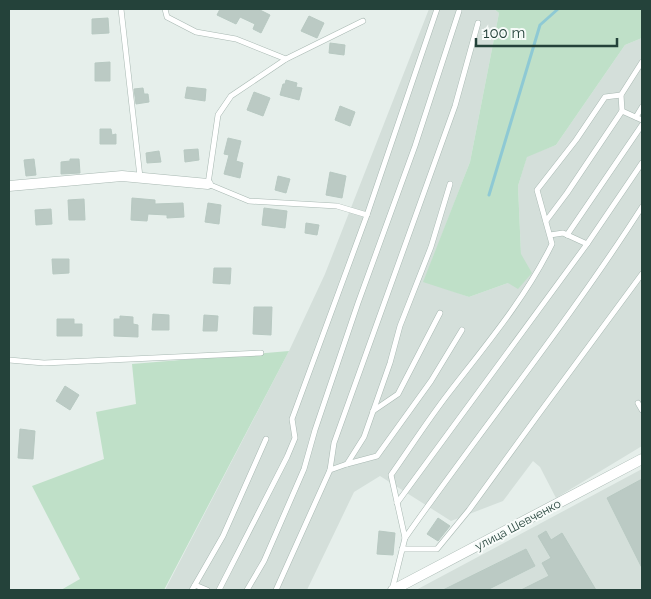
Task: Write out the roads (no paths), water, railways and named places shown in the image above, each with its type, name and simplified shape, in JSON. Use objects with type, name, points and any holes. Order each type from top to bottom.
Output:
[{"type":"street","points":[[9,186],[122,176],[208,184]]},
{"type":"street","name":"улица Шевченко","points":[[392,590],[642,459]]},
{"type":"lane","points":[[121,9],[140,178]]},
{"type":"lane","points":[[165,9],[167,17],[196,32],[236,39],[286,59]]},
{"type":"lane","points":[[219,590],[287,458],[295,438],[292,419],[367,216],[437,9]]},
{"type":"lane","points":[[247,590],[264,561],[304,469],[345,339],[416,146],[459,11]]},
{"type":"lane","points":[[363,21],[286,59],[231,96],[218,115],[208,184],[248,202],[337,206],[367,216]]},
{"type":"lane","points":[[276,590],[330,470],[334,443],[455,106],[478,23]]},
{"type":"lane","points":[[546,220],[567,193],[622,111],[621,95],[642,62]]},
{"type":"lane","points":[[405,538],[391,475],[446,396],[538,273],[552,244],[537,190],[576,140],[605,97],[621,95]]},
{"type":"lane","points":[[636,117],[642,107]]},
{"type":"lane","points":[[622,111],[642,120]]},
{"type":"lane","points":[[567,235],[642,124]]},
{"type":"lane","points":[[397,503],[587,244],[642,163]]},
{"type":"lane","points":[[346,464],[364,437],[390,363],[400,326],[431,247],[450,184]]},
{"type":"lane","points":[[392,590],[405,538],[452,471],[604,267],[642,207]]},
{"type":"lane","points":[[550,235],[563,233],[587,244]]},
{"type":"lane","points":[[402,548],[436,549],[469,510],[642,274]]},
{"type":"lane","points":[[373,411],[398,394],[440,313]]},
{"type":"lane","points":[[330,470],[377,456],[431,381],[462,330]]},
{"type":"lane","points":[[9,360],[44,363],[261,353]]},
{"type":"lane","points":[[638,404],[642,410]]},
{"type":"lane","points":[[207,590],[194,588],[223,536],[266,439]]},
{"type":"waterway","points":[[489,195],[540,25],[558,9]]}]
